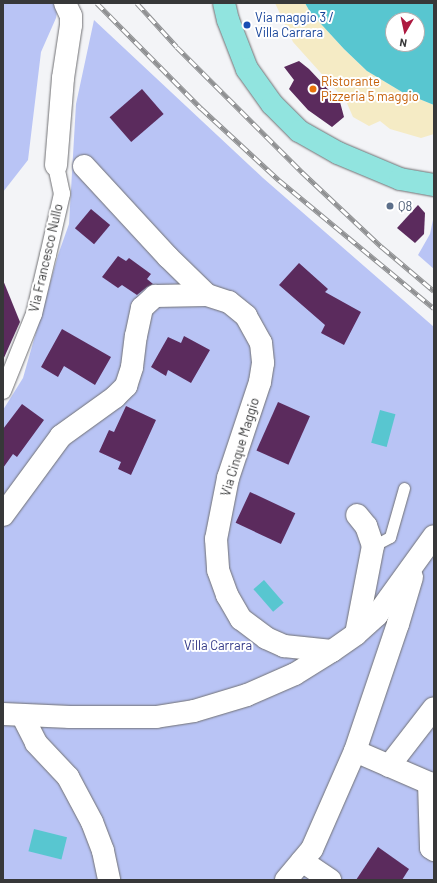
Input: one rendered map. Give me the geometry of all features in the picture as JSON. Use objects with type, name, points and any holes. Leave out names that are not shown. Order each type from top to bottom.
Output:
[{"type":"main road","points":[[224,3],[228,20],[247,69],[272,104],[299,131],[338,153],[400,179],[434,186]]},
{"type":"street","name":"Via Francesco Nullo","points":[[3,391],[34,314],[62,194],[56,165],[63,78],[71,25],[71,16],[65,3]]},
{"type":"street","name":"Via Cinque Maggio","points":[[84,166],[168,257],[208,295]]},
{"type":"street","name":"Via Cinque Maggio","points":[[3,515],[61,436],[115,397],[126,386],[132,367],[136,336],[142,308],[155,296],[208,295],[229,302],[246,316],[261,343],[263,363],[260,382],[239,440],[220,512],[216,539],[218,570],[227,595],[241,618],[266,638],[284,646],[332,651]]},
{"type":"street","points":[[356,634],[373,546],[366,526],[357,515]]},
{"type":"street","points":[[13,714],[156,718],[194,711],[247,695],[296,674],[356,634],[377,615],[434,536]]},
{"type":"street","points":[[286,880],[315,873],[312,849],[355,751],[398,624],[415,564]]},
{"type":"street","points":[[389,766],[434,708]]},
{"type":"street","points":[[13,714],[36,743],[68,777],[89,816],[103,851],[109,880]]},
{"type":"street","points":[[355,751],[389,766],[431,776],[432,848],[434,850]]},
{"type":"lane","points":[[373,546],[390,538],[404,488]]},
{"type":"green space","points":[[3,3],[54,3],[57,12],[56,18],[41,52],[28,160],[3,192]]},
{"type":"green space","name":"Villa Carrara","points":[[94,20],[263,178],[434,327],[434,880],[3,880],[3,410],[23,378],[58,255],[69,224],[76,104]]},
{"type":"green space","points":[[434,215],[434,269],[418,255],[430,234]]},
{"type":"sand","points":[[275,3],[305,3],[310,12],[344,49],[367,71],[402,92],[434,105],[434,134],[421,138],[390,129],[380,121],[369,126],[353,117],[346,101],[293,42]]},
{"type":"shaded area","points":[[305,3],[434,3],[434,105],[402,92],[367,71],[344,49],[310,12]]},
{"type":"shaded area","points":[[380,410],[395,414],[387,447],[371,443]]},
{"type":"shaded area","points":[[264,580],[284,603],[273,612],[253,589]]},
{"type":"shaded area","points":[[34,829],[67,837],[61,860],[28,851]]},
{"type":"building","points":[[299,61],[309,69],[340,102],[344,117],[332,127],[308,110],[289,89],[294,80],[284,67]]},
{"type":"building","points":[[142,89],[164,114],[131,142],[110,117]]},
{"type":"building","points":[[418,205],[425,213],[424,234],[415,243],[397,228]]},
{"type":"building","points":[[91,209],[110,225],[94,244],[75,228]]},
{"type":"building","points":[[118,256],[126,261],[129,258],[151,274],[147,279],[153,284],[137,295],[122,285],[118,288],[102,277]]},
{"type":"building","points":[[299,263],[328,289],[325,292],[361,312],[344,345],[321,333],[325,325],[279,285]]},
{"type":"building","points":[[3,280],[20,322],[3,360]]},
{"type":"building","points":[[62,329],[111,357],[95,385],[64,366],[58,377],[41,367]]},
{"type":"building","points":[[184,336],[210,350],[191,383],[168,370],[166,376],[151,367],[168,337],[181,343]]},
{"type":"building","points":[[278,402],[310,416],[288,465],[256,450]]},
{"type":"building","points":[[22,404],[44,420],[17,457],[13,454],[3,468],[3,429]]},
{"type":"building","points":[[126,406],[156,420],[131,475],[118,469],[121,462],[99,452],[109,430],[114,432]]},
{"type":"building","points":[[250,492],[295,513],[281,544],[236,523]]},
{"type":"building","points":[[378,847],[409,869],[402,880],[356,880]]},
{"type":"railway","points":[[97,3],[201,108],[279,180],[434,308]]},
{"type":"railway","points":[[137,3],[177,47],[302,172],[382,247],[434,291]]},
{"type":"place","name":"Via maggio 3 / Villa Carrara","points":[[247,25]]},
{"type":"place","name":"Ristorante Pizzeria 5 maggio","points":[[313,89]]},
{"type":"place","name":"Q8","points":[[390,206]]}]
